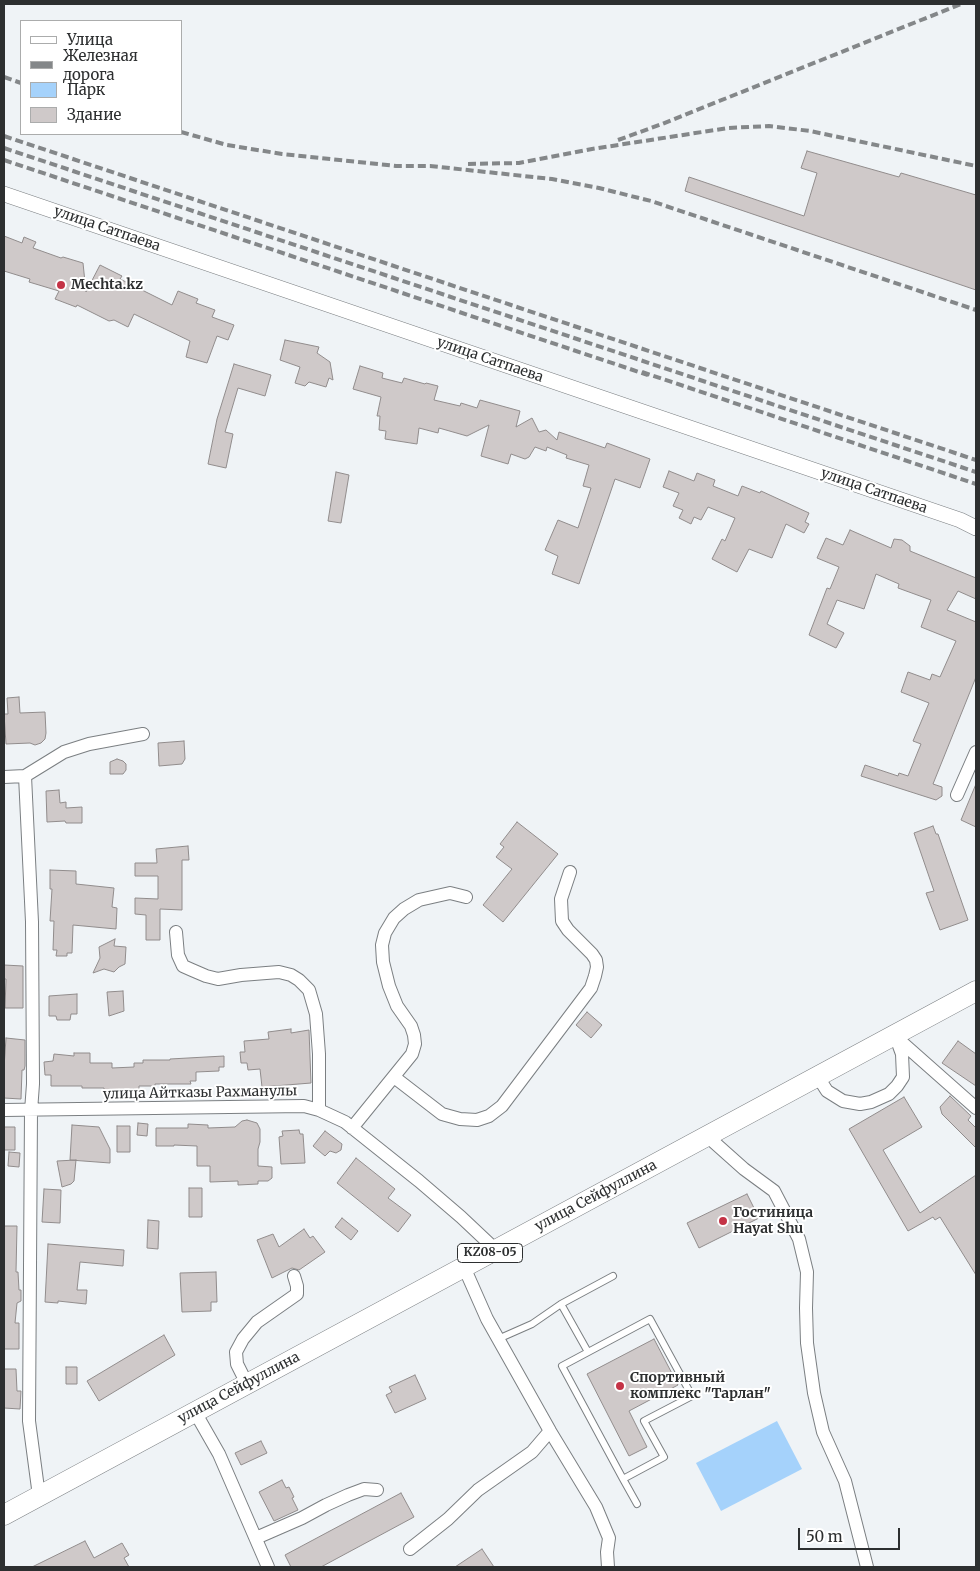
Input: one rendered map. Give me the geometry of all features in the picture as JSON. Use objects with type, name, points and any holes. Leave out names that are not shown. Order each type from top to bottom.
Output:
[{"type":"main road","name":"улица Сейфуллина","points":[[4,1515],[976,991]]},
{"type":"street","name":"улица Сатпаева","points":[[4,194],[951,517],[976,528]]},
{"type":"street","points":[[4,776],[25,776],[64,752],[89,744],[143,734]]},
{"type":"street","points":[[957,795],[976,752]]},
{"type":"street","points":[[25,776],[32,922],[33,1084],[31,1111],[29,1421],[39,1496]]},
{"type":"street","points":[[394,1077],[442,1114],[460,1119],[478,1120],[490,1116],[502,1106],[591,988],[595,976],[596,960],[562,921],[561,899],[570,872]]},
{"type":"street","points":[[352,1128],[412,1054],[415,1044],[411,1026],[396,1006],[389,986],[383,962],[382,945],[385,933],[394,918],[419,900],[450,893],[466,898]]},
{"type":"street","points":[[176,932],[178,955],[183,966],[192,970],[218,979],[279,972],[291,975],[309,990],[313,1001],[319,1054],[319,1110]]},
{"type":"street","points":[[818,1077],[827,1091],[843,1101],[860,1104],[871,1102],[889,1094],[903,1077],[902,1054],[894,1035]]},
{"type":"street","points":[[894,1035],[976,1108]]},
{"type":"street","name":"улица Айтказы Рахманулы","points":[[4,1110],[304,1106],[319,1110],[345,1122],[420,1181],[496,1250]]},
{"type":"street","points":[[707,1136],[744,1169],[774,1191],[799,1239],[807,1272],[807,1343],[814,1393],[823,1432],[845,1481],[867,1567]]},
{"type":"street","points":[[464,1267],[487,1319],[550,1432],[596,1507],[609,1538],[607,1552],[608,1567]]},
{"type":"street","points":[[247,1384],[237,1364],[236,1352],[243,1339],[257,1322],[297,1294],[294,1276]]},
{"type":"street","points":[[196,1412],[219,1454],[268,1567]]},
{"type":"street","points":[[410,1549],[448,1520],[478,1490],[532,1452],[550,1432]]},
{"type":"street","points":[[256,1538],[302,1518],[326,1504],[364,1489],[377,1490]]},
{"type":"lane","points":[[498,1338],[532,1324],[561,1304],[613,1276]]},
{"type":"lane","points":[[561,1304],[588,1352]]},
{"type":"lane","points":[[622,1479],[664,1457],[644,1421],[692,1396],[650,1319],[562,1366],[622,1479],[637,1504]]},
{"type":"green space","points":[[777,1421],[802,1469],[721,1511],[696,1463]]},
{"type":"building","points":[[807,151],[899,177],[901,173],[976,195],[976,290],[685,191],[689,177],[804,216],[817,173],[801,168]]},
{"type":"building","points":[[4,236],[22,243],[24,237],[36,242],[33,248],[61,258],[83,263],[86,292],[100,265],[122,276],[120,279],[172,305],[178,291],[198,299],[196,303],[215,310],[212,317],[234,325],[228,340],[217,336],[207,363],[186,357],[190,341],[134,314],[128,327],[114,320],[109,321],[77,305],[76,307],[55,299],[59,291],[29,282],[30,279],[4,271]]},
{"type":"building","points":[[285,340],[319,347],[317,353],[330,362],[333,380],[329,378],[326,387],[309,382],[305,386],[295,383],[300,367],[280,360]]},
{"type":"building","points":[[234,364],[271,375],[265,396],[238,388],[225,432],[233,434],[226,468],[208,464],[217,419]]},
{"type":"building","points":[[360,366],[383,373],[382,378],[402,383],[404,378],[438,386],[434,400],[460,406],[461,403],[477,408],[480,400],[520,411],[516,427],[532,418],[539,432],[546,430],[557,440],[559,432],[605,448],[607,443],[650,459],[640,488],[615,479],[579,584],[552,574],[558,556],[545,550],[558,520],[578,528],[591,488],[583,486],[589,465],[566,458],[567,455],[547,447],[546,451],[535,447],[529,457],[525,459],[511,454],[508,464],[481,456],[489,425],[467,436],[439,428],[438,433],[419,428],[417,444],[385,439],[386,431],[379,430],[380,416],[377,416],[381,397],[353,389]]},
{"type":"building","points":[[669,471],[694,481],[697,473],[715,480],[713,486],[738,496],[742,486],[760,493],[761,491],[809,513],[805,522],[809,524],[804,533],[786,524],[772,558],[749,549],[737,572],[712,559],[722,539],[725,541],[735,518],[708,507],[701,520],[694,517],[691,524],[679,518],[683,510],[673,506],[679,493],[663,487]]},
{"type":"building","points":[[336,472],[349,475],[341,523],[328,521]]},
{"type":"building","points":[[850,530],[891,548],[894,539],[902,540],[910,546],[910,551],[976,578],[976,599],[958,591],[947,610],[976,622],[976,677],[933,784],[942,787],[942,796],[936,800],[861,776],[865,765],[898,776],[899,773],[908,776],[921,744],[913,741],[929,703],[901,692],[908,672],[930,680],[932,674],[940,677],[956,641],[921,627],[931,600],[898,588],[899,584],[876,574],[864,609],[837,600],[827,624],[844,633],[836,648],[809,635],[827,588],[830,589],[839,567],[817,558],[826,538],[843,545]]},
{"type":"building","points":[[19,697],[20,713],[45,712],[46,733],[45,739],[41,743],[35,745],[30,743],[6,744],[4,714],[8,714],[7,698]]},
{"type":"building","points":[[184,741],[185,759],[182,764],[159,766],[158,743]]},
{"type":"building","points":[[117,759],[126,764],[126,770],[123,774],[110,774],[110,762]]},
{"type":"building","points":[[976,784],[976,827],[961,820]]},
{"type":"building","points":[[59,790],[60,803],[66,802],[66,808],[82,807],[82,823],[66,823],[65,821],[47,822],[46,791]]},
{"type":"building","points":[[517,822],[558,854],[503,922],[483,905],[512,869],[496,857],[504,847],[500,844]]},
{"type":"building","points":[[933,826],[936,834],[938,834],[968,920],[940,930],[926,893],[934,891],[914,833]]},
{"type":"building","points":[[188,846],[189,860],[182,860],[182,910],[160,909],[160,940],[146,940],[146,915],[135,914],[135,898],[158,899],[158,876],[135,876],[135,863],[157,863],[156,849]]},
{"type":"building","points":[[50,870],[76,871],[76,884],[114,888],[112,907],[117,908],[116,929],[73,925],[72,953],[67,953],[67,956],[56,956],[57,950],[53,950],[54,921],[50,921],[52,889],[50,889]]},
{"type":"building","points":[[115,939],[114,946],[126,947],[125,964],[114,972],[104,969],[93,973],[100,958],[99,947]]},
{"type":"building","points":[[4,965],[23,966],[23,1008],[5,1008],[6,979],[4,979]]},
{"type":"building","points":[[123,991],[124,1011],[109,1016],[107,992]]},
{"type":"building","points":[[77,994],[77,1014],[71,1014],[70,1020],[57,1020],[56,1016],[49,1016],[49,996]]},
{"type":"building","points":[[587,1012],[602,1025],[591,1038],[576,1025]]},
{"type":"building","points":[[291,1029],[291,1033],[309,1030],[311,1083],[262,1087],[260,1069],[248,1070],[247,1063],[241,1063],[240,1052],[245,1052],[244,1041],[269,1039],[268,1032]]},
{"type":"building","points":[[6,1038],[25,1040],[25,1066],[24,1070],[22,1070],[21,1099],[4,1098]]},
{"type":"building","points":[[958,1041],[976,1054],[976,1086],[942,1063]]},
{"type":"building","points":[[74,1053],[90,1053],[90,1063],[112,1063],[112,1068],[134,1067],[134,1063],[143,1063],[143,1060],[224,1056],[224,1067],[219,1067],[219,1071],[196,1072],[196,1081],[190,1081],[191,1084],[139,1086],[139,1094],[104,1094],[104,1088],[51,1086],[51,1075],[45,1075],[44,1062],[53,1061],[54,1054],[74,1056]]},
{"type":"building","points":[[950,1096],[971,1116],[968,1120],[976,1128],[976,1148],[942,1114],[940,1107]]},
{"type":"building","points":[[904,1097],[922,1127],[883,1150],[920,1213],[976,1175],[976,1275],[940,1217],[935,1220],[933,1217],[908,1231],[849,1129]]},
{"type":"building","points":[[247,1120],[257,1123],[260,1129],[258,1166],[272,1167],[272,1178],[268,1181],[258,1181],[258,1184],[238,1185],[238,1181],[210,1182],[210,1166],[197,1166],[197,1146],[156,1146],[156,1128],[188,1128],[188,1124],[208,1125],[208,1128],[235,1127],[242,1121]]},
{"type":"building","points":[[138,1123],[148,1124],[147,1136],[137,1135]]},
{"type":"building","points":[[72,1125],[99,1127],[110,1149],[110,1163],[70,1160]]},
{"type":"building","points":[[117,1126],[130,1126],[130,1152],[117,1152]]},
{"type":"building","points":[[4,1127],[15,1127],[15,1150],[4,1150]]},
{"type":"building","points":[[299,1130],[300,1134],[303,1134],[305,1163],[281,1164],[279,1137],[283,1136],[282,1131]]},
{"type":"building","points":[[325,1131],[342,1144],[341,1150],[336,1153],[330,1151],[325,1156],[313,1146]]},
{"type":"building","points":[[9,1152],[20,1153],[19,1167],[8,1166]]},
{"type":"building","points":[[356,1158],[395,1189],[388,1198],[411,1215],[398,1232],[337,1183]]},
{"type":"building","points":[[76,1160],[74,1181],[62,1187],[57,1161]]},
{"type":"building","points":[[189,1188],[202,1188],[202,1217],[189,1217]]},
{"type":"building","points":[[44,1189],[61,1190],[60,1223],[42,1222]]},
{"type":"building","name":"Гостиница Hayat Shu","points":[[747,1194],[759,1218],[699,1248],[687,1223]]},
{"type":"building","points":[[342,1218],[358,1231],[351,1240],[335,1227]]},
{"type":"building","points":[[148,1220],[159,1221],[158,1249],[147,1248]]},
{"type":"building","points":[[4,1226],[17,1226],[16,1272],[18,1272],[21,1301],[17,1303],[15,1323],[19,1323],[19,1349],[4,1349]]},
{"type":"building","points":[[304,1229],[310,1238],[313,1236],[325,1252],[299,1270],[292,1268],[272,1278],[257,1240],[273,1234],[279,1247]]},
{"type":"building","points":[[48,1244],[124,1250],[123,1266],[80,1262],[77,1290],[87,1290],[86,1304],[58,1301],[58,1303],[45,1302]]},
{"type":"building","points":[[216,1272],[217,1302],[211,1302],[211,1311],[182,1312],[180,1273]]},
{"type":"building","points":[[164,1335],[175,1355],[99,1401],[87,1381]]},
{"type":"building","points":[[654,1339],[678,1385],[629,1411],[647,1447],[629,1456],[587,1374]]},
{"type":"building","points":[[66,1367],[77,1367],[77,1384],[66,1384]]},
{"type":"building","points":[[4,1369],[16,1369],[17,1391],[21,1391],[20,1409],[4,1408]]},
{"type":"building","points":[[415,1375],[426,1399],[395,1413],[386,1395],[392,1392],[389,1387]]},
{"type":"building","points":[[261,1441],[267,1453],[241,1465],[235,1453]]},
{"type":"building","points":[[282,1480],[286,1488],[289,1487],[298,1510],[274,1521],[259,1492]]},
{"type":"building","points":[[401,1493],[414,1517],[321,1567],[291,1567],[285,1555]]},
{"type":"building","points":[[85,1541],[94,1558],[122,1543],[129,1555],[124,1558],[129,1567],[32,1567]]},
{"type":"building","points":[[482,1549],[494,1567],[455,1567]]},
{"type":"railway","points":[[618,140],[961,4]]},
{"type":"railway","points":[[4,77],[20,83]]},
{"type":"railway","points":[[468,164],[519,163],[592,149],[728,128],[769,126],[810,131],[976,166]]},
{"type":"railway","points":[[182,132],[227,145],[282,154],[396,166],[430,166],[552,179],[599,188],[651,201],[976,310]]},
{"type":"railway","points":[[4,136],[976,460]]},
{"type":"railway","points":[[4,148],[976,472]]},
{"type":"railway","points":[[4,160],[648,375]]},
{"type":"railway","points":[[642,372],[976,484]]},
{"type":"place","name":"Mechta.kz","points":[[61,285]]},
{"type":"place","name":"Гостиница Hayat Shu","points":[[723,1221]]},
{"type":"place","name":"Спортивный комплекс \"Тарлан\"","points":[[620,1386]]}]
